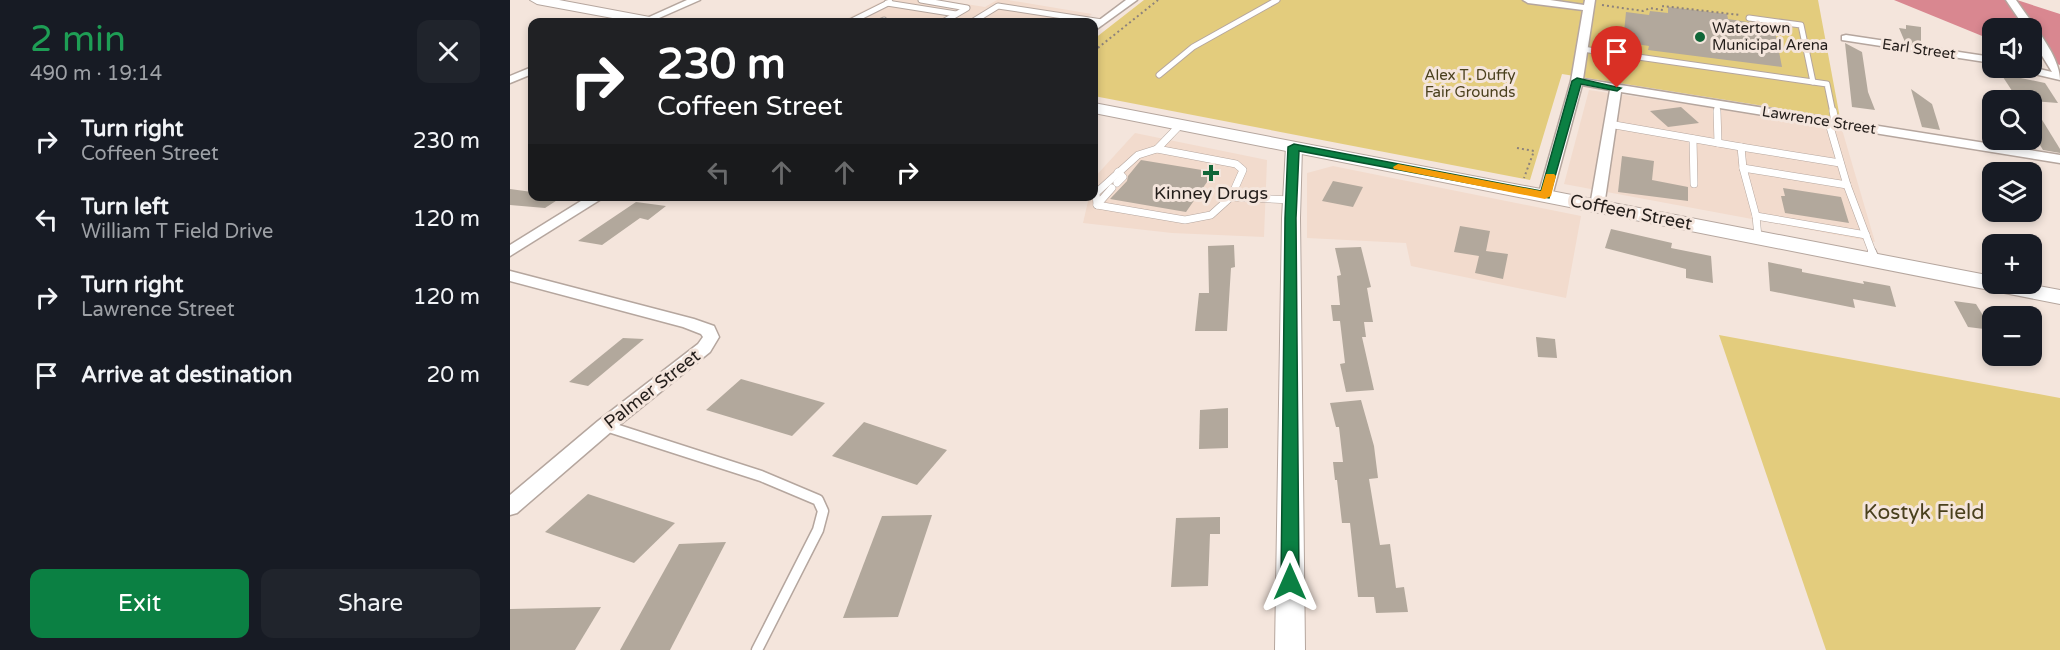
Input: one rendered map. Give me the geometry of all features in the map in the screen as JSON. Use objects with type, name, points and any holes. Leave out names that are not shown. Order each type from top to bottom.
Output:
[{"type":"main road","points":[[538,0],[628,18]]},
{"type":"main road","name":"Coffeen Street","points":[[1098,109],[1982,281]]},
{"type":"main road","name":"Coffeen Street","points":[[2042,293],[2060,297]]},
{"type":"street","points":[[657,18],[695,0]]},
{"type":"street","points":[[1098,25],[1131,0]]},
{"type":"street","points":[[1528,0],[1589,3],[1577,81],[1545,196]]},
{"type":"street","points":[[2011,0],[2023,18]]},
{"type":"street","name":"Earl Street","points":[[1846,38],[1982,58]]},
{"type":"street","points":[[2042,48],[2059,75]]},
{"type":"street","points":[[510,80],[528,72]]},
{"type":"street","points":[[2042,72],[2059,75]]},
{"type":"street","name":"Lawrence Street","points":[[1577,81],[2060,159]]},
{"type":"street","points":[[1597,206],[1609,124],[1617,88]]},
{"type":"street","points":[[1290,650],[1291,200],[1294,147]]},
{"type":"street","points":[[510,251],[591,201]]},
{"type":"street","name":"Palmer Street","points":[[510,276],[708,330],[711,337],[704,348],[605,426],[510,507]]},
{"type":"lane","points":[[858,18],[893,0]]},
{"type":"lane","points":[[921,0],[967,8],[950,18]]},
{"type":"lane","points":[[1159,75],[1193,46],[1277,0]]},
{"type":"lane","points":[[887,3],[956,14]]},
{"type":"lane","points":[[979,18],[999,6],[1070,18]]},
{"type":"lane","points":[[899,12],[908,7]]},
{"type":"lane","points":[[928,16],[936,11]]},
{"type":"lane","points":[[1054,18],[1058,15]]},
{"type":"lane","points":[[1749,18],[1801,24],[1813,82]]},
{"type":"lane","points":[[1582,49],[1827,84],[1835,122],[1830,127],[1847,185],[1875,260]]},
{"type":"lane","points":[[1717,104],[1718,143]]},
{"type":"lane","points":[[1609,124],[1840,163]]},
{"type":"lane","points":[[1157,149],[1180,125]]},
{"type":"lane","points":[[1693,139],[1694,184]]},
{"type":"lane","points":[[1741,147],[1743,168],[1756,216],[1758,237]]},
{"type":"lane","points":[[1096,205],[1185,220],[1211,215],[1231,197],[1243,170],[1236,164],[1157,149],[1138,155],[1098,190]]},
{"type":"lane","points":[[1743,168],[1847,185]]},
{"type":"lane","points":[[1096,205],[1123,177],[1119,172]]},
{"type":"lane","points":[[1231,197],[1291,200]]},
{"type":"lane","points":[[1756,216],[1866,235]]},
{"type":"lane","points":[[605,426],[761,476],[818,500],[823,511],[818,530],[757,650]]},
{"type":"path","points":[[1098,48],[1158,0]]},
{"type":"path","points":[[1589,3],[1643,11],[1650,8],[1663,10],[1663,6],[1749,18]]},
{"type":"path","points":[[1517,148],[1534,152],[1519,191]]},
{"type":"shaded area","points":[[885,0],[940,0],[985,7],[997,0],[1008,0],[1092,14],[1086,18],[848,18]]},
{"type":"shaded area","points":[[1894,0],[2017,0],[2060,14],[2060,65],[2042,59],[2042,18],[1982,18],[1982,36]]},
{"type":"shaded area","points":[[1589,90],[1841,126],[1875,242],[1564,184]]},
{"type":"shaded area","points":[[1135,133],[1267,160],[1264,237],[1172,233],[1083,223],[1088,201],[1098,201],[1098,174]]},
{"type":"shaded area","points":[[1333,166],[1581,216],[1566,298],[1411,266],[1406,243],[1307,238],[1307,173]]},
{"type":"green space","name":"Alex T. Duffy Fair Grounds","points":[[1144,0],[1818,0],[1840,118],[1562,74],[1530,180],[1098,97],[1098,36]]},
{"type":"green space","name":"Kostyk Field","points":[[1719,335],[2060,398],[2060,650],[1826,650]]},
{"type":"building","name":"Watertown Municipal Arena","points":[[1668,7],[1727,14],[1728,19],[1774,26],[1782,67],[1648,50],[1649,46],[1623,42],[1626,12],[1649,15],[1650,11],[1668,13]]},
{"type":"building","points":[[1906,25],[1921,27],[1921,44],[1905,42],[1899,28],[1906,29]]},
{"type":"building","points":[[1845,43],[1862,52],[1868,92],[1875,110],[1852,107]]},
{"type":"building","points":[[2004,78],[2021,78],[2045,83],[2058,103],[2042,102],[2042,90],[2011,90]]},
{"type":"building","points":[[1911,89],[1932,104],[1940,130],[1922,127]]},
{"type":"building","points":[[1681,107],[1699,123],[1668,127],[1650,111]]},
{"type":"building","points":[[2042,120],[2060,149],[2060,153],[2043,150]]},
{"type":"building","points":[[1622,156],[1654,161],[1652,180],[1688,187],[1688,201],[1618,192]]},
{"type":"building","points":[[1141,160],[1214,172],[1186,212],[1110,199],[1127,181],[1128,176]]},
{"type":"building","points":[[1333,181],[1363,187],[1353,207],[1322,201]]},
{"type":"building","points":[[1783,188],[1841,197],[1849,223],[1785,213],[1781,196],[1785,196]]},
{"type":"building","points":[[510,189],[528,191],[528,201],[556,201],[545,208],[510,205]]},
{"type":"building","points":[[636,202],[666,206],[648,220],[640,218],[602,245],[578,241]]},
{"type":"building","points":[[1460,226],[1490,231],[1486,251],[1508,254],[1503,279],[1475,273],[1479,256],[1454,252]]},
{"type":"building","points":[[1611,229],[1672,243],[1671,248],[1711,256],[1713,283],[1686,278],[1686,269],[1605,248]]},
{"type":"building","points":[[1234,245],[1235,267],[1231,268],[1227,331],[1195,331],[1199,293],[1209,293],[1208,246]]},
{"type":"building","points":[[1361,247],[1371,287],[1367,288],[1373,322],[1364,322],[1366,337],[1362,337],[1374,390],[1346,392],[1340,364],[1345,363],[1340,321],[1333,321],[1331,305],[1340,305],[1337,276],[1341,275],[1335,248]]},
{"type":"building","points":[[1768,262],[1802,269],[1802,272],[1864,284],[1863,281],[1890,286],[1896,307],[1853,299],[1855,308],[1770,291]]},
{"type":"building","points":[[1954,301],[1976,304],[1982,314],[1982,329],[1968,327]]},
{"type":"building","points":[[1536,337],[1555,339],[1557,358],[1538,357]]},
{"type":"building","points":[[623,338],[644,339],[588,386],[569,382]]},
{"type":"building","points":[[741,379],[825,403],[792,436],[706,410]]},
{"type":"building","points":[[1361,400],[1374,446],[1378,478],[1369,479],[1380,545],[1390,544],[1396,588],[1404,587],[1408,612],[1376,613],[1374,597],[1358,597],[1350,523],[1342,523],[1337,480],[1335,480],[1333,462],[1343,462],[1339,427],[1336,427],[1330,403]]},
{"type":"building","points":[[1228,408],[1228,448],[1199,449],[1200,410]]},
{"type":"building","points":[[864,422],[947,450],[917,485],[832,456]]},
{"type":"building","points":[[588,494],[675,523],[634,563],[545,532]]},
{"type":"building","points":[[932,515],[898,617],[843,618],[882,516]]},
{"type":"building","points":[[1220,517],[1220,534],[1210,534],[1208,586],[1171,587],[1176,518]]},
{"type":"building","points":[[726,542],[670,650],[620,650],[679,544]]},
{"type":"building","points":[[601,607],[575,650],[510,650],[510,609]]},
{"type":"slow traffic","points":[[1398,167],[1545,196],[1550,176]]},
{"type":"place","name":"Watertown Municipal Arena","points":[[1700,37]]},
{"type":"place","name":"Kinney Drugs","points":[[1211,173]]},
{"type":"route","points":[[1290,582],[1291,218],[1294,147],[1545,196],[1577,81],[1617,88]]}]
